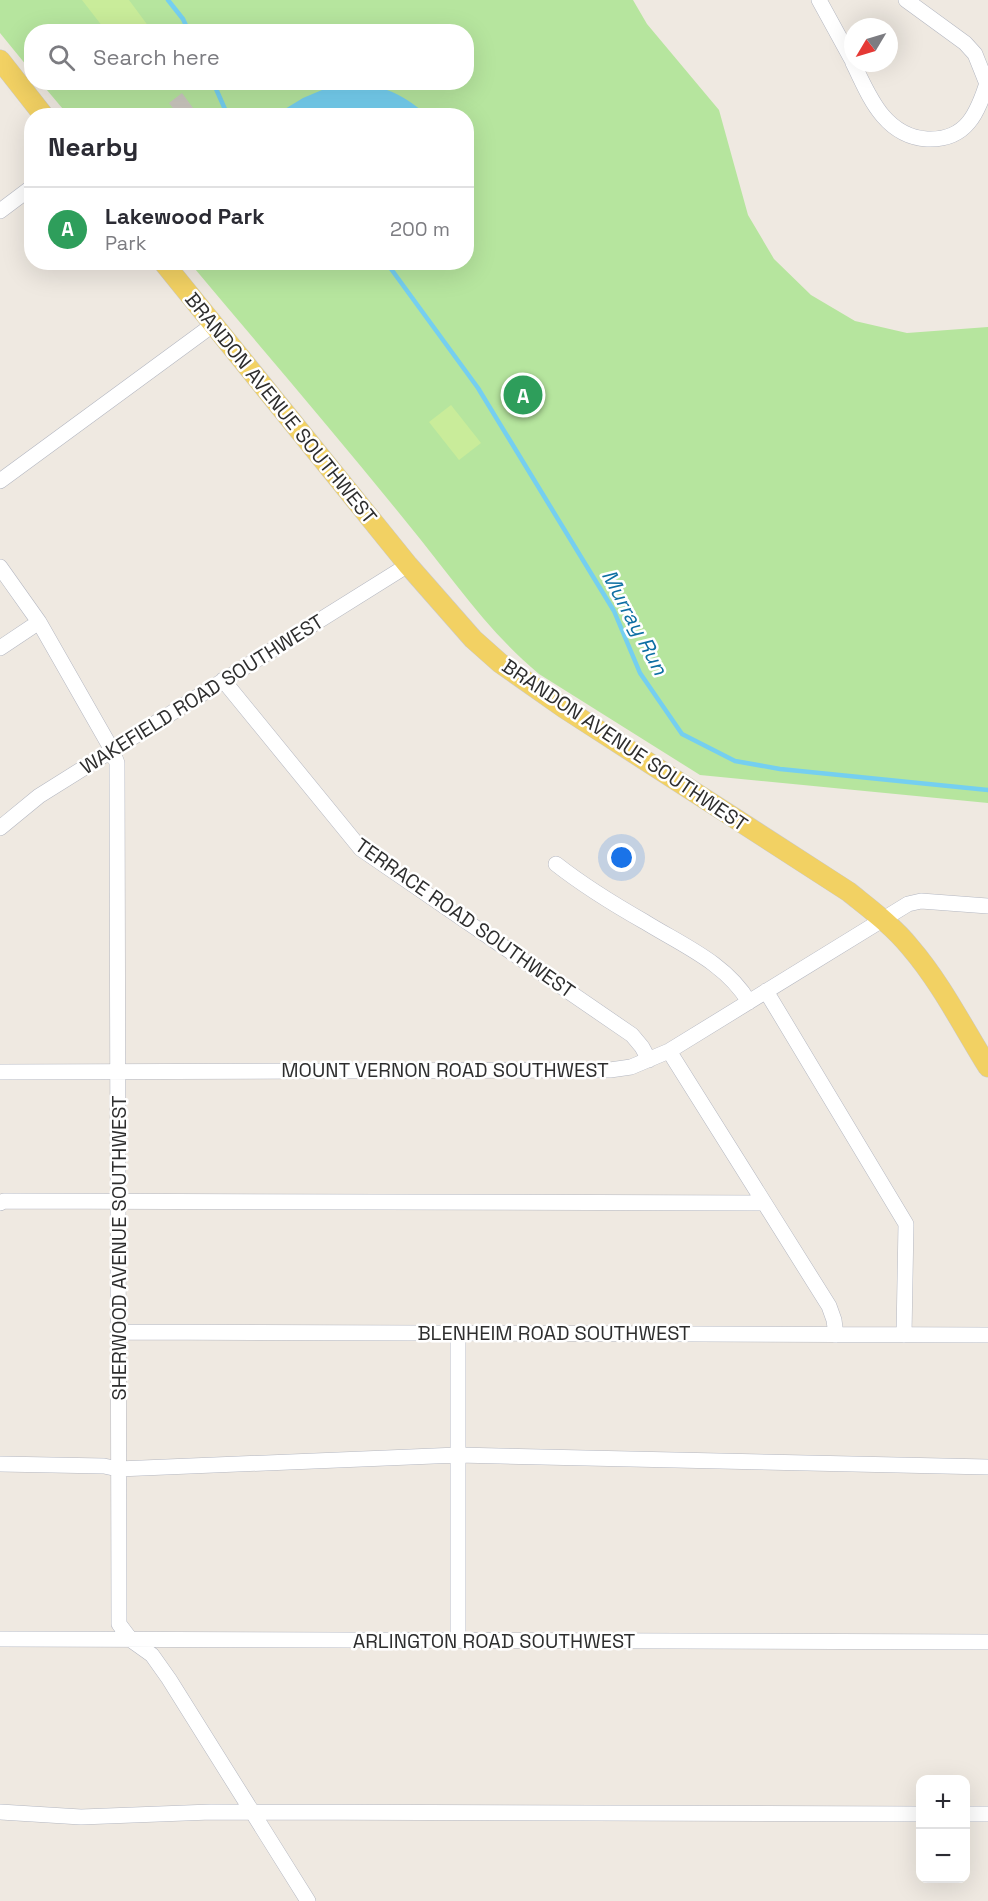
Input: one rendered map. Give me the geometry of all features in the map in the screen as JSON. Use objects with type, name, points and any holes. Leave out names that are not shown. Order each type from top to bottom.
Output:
[{"type":"main road","points":[[0,60],[38,108]]},
{"type":"main road","name":"BRANDON AVENUE SOUTHWEST","points":[[170,270],[452,617],[500,663],[564,708],[849,892],[882,919],[910,946],[926,968],[988,1067]]},
{"type":"street","points":[[819,0],[844,46]]},
{"type":"street","points":[[858,72],[882,115],[892,126],[905,134],[920,139],[939,140],[960,131],[971,120],[980,104],[987,82],[975,54],[965,43],[906,0]]},
{"type":"street","points":[[0,211],[24,194]]},
{"type":"street","points":[[0,481],[214,324]]},
{"type":"street","name":"WAKEFIELD ROAD SOUTHWEST","points":[[0,828],[39,796],[408,565]]},
{"type":"street","name":"SHERWOOD AVENUE SOUTHWEST","points":[[0,567],[39,622],[112,750],[117,763],[119,1202],[117,1615],[119,1624],[131,1640],[152,1655],[169,1679],[308,1901]]},
{"type":"street","points":[[0,648],[39,622]]},
{"type":"street","name":"TERRACE ROAD SOUTHWEST","points":[[223,680],[361,849],[633,1035],[649,1060]]},
{"type":"street","points":[[556,864],[714,964],[741,989],[749,1002]]},
{"type":"street","name":"MOUNT VERNON ROAD SOUTHWEST","points":[[0,1072],[610,1070],[631,1066],[669,1051],[908,904],[921,901],[988,906]]},
{"type":"street","points":[[766,991],[906,1224],[903,1335]]},
{"type":"street","points":[[669,1051],[829,1306],[836,1335]]},
{"type":"street","points":[[0,1203],[4,1201],[764,1203]]},
{"type":"street","name":"BLENHEIM ROAD SOUTHWEST","points":[[119,1332],[988,1335]]},
{"type":"street","points":[[458,1333],[458,1641]]},
{"type":"street","points":[[0,1464],[104,1466],[118,1469],[458,1455],[988,1467]]},
{"type":"street","name":"ARLINGTON ROAD SOUTHWEST","points":[[0,1639],[988,1642]]},
{"type":"street","points":[[0,1812],[81,1816],[252,1813],[916,1814]]},
{"type":"street","points":[[970,1814],[988,1814]]},
{"type":"green space","points":[[0,0],[633,0],[647,24],[719,110],[748,215],[774,259],[811,295],[855,321],[907,333],[988,327],[988,803],[700,775],[539,674],[520,658],[486,622],[354,458],[196,270],[474,270],[474,108],[62,108],[47,90],[474,90],[474,24],[24,24],[24,62],[0,33]]},
{"type":"green space","points":[[82,0],[129,0],[147,24],[101,24]]},
{"type":"green space","points":[[451,405],[481,443],[459,460],[429,422]]},
{"type":"water","points":[[322,90],[387,90],[408,100],[418,108],[287,108]]},
{"type":"building","points":[[182,93],[193,108],[173,108],[169,103]]},
{"type":"waterway","name":"Murray Run","points":[[168,0],[185,24]]},
{"type":"waterway","name":"Murray Run","points":[[217,90],[224,108]]},
{"type":"waterway","name":"Murray Run","points":[[392,270],[478,388],[614,611],[640,673],[682,734],[735,761],[780,769],[988,790]]},
{"type":"place","name":"Lakewood Park","points":[[523,395]]}]
